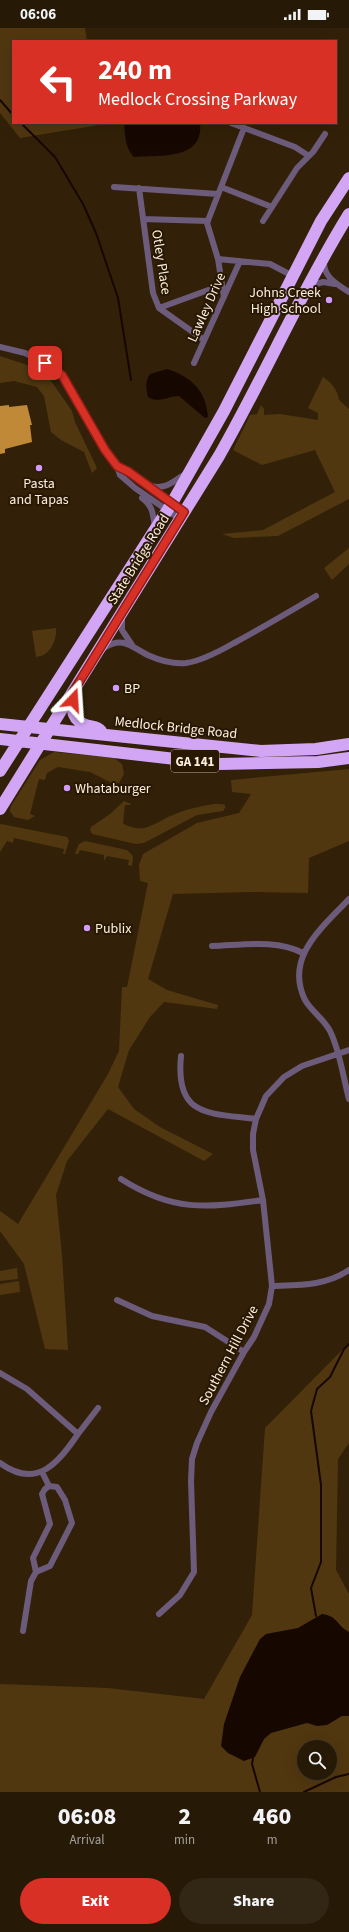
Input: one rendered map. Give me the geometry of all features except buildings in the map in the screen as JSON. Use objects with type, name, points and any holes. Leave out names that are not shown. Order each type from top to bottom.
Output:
[{"type":"highway","name":"State Bridge Road","points":[[0,771],[169,507],[224,411],[289,274],[349,178]]},
{"type":"highway","name":"State Bridge Road","points":[[0,809],[122,614],[243,414],[309,286],[349,214]]},
{"type":"highway","points":[[73,692],[72,707],[75,716],[83,724],[98,728],[104,736]]},
{"type":"highway","name":"Medlock Bridge Road","points":[[0,724],[104,736],[261,751],[316,749],[349,744]]},
{"type":"highway","name":"GA 141","points":[[0,739],[220,764],[303,763],[349,758]]},
{"type":"street","points":[[234,124],[295,147],[309,156]]},
{"type":"street","points":[[224,297],[218,259],[207,223],[244,128]]},
{"type":"street","points":[[263,221],[297,168],[309,156],[325,134]]},
{"type":"street","points":[[114,187],[218,194]]},
{"type":"street","points":[[221,187],[272,207]]},
{"type":"street","name":"Otley Place","points":[[139,188],[153,293],[159,308],[204,340]]},
{"type":"street","points":[[143,219],[208,221]]},
{"type":"street","points":[[218,259],[270,264],[289,274]]},
{"type":"street","points":[[324,260],[325,271],[336,284],[349,292]]},
{"type":"street","name":"Lawley Drive","points":[[194,363],[240,261]]},
{"type":"street","points":[[309,286],[323,282],[336,284]]},
{"type":"street","points":[[159,308],[222,285]]},
{"type":"street","points":[[0,347],[25,353],[45,363],[62,375],[105,450],[117,466],[120,475],[135,488],[182,516]]},
{"type":"street","points":[[117,466],[129,472],[169,507]]},
{"type":"street","points":[[140,481],[153,486],[164,487],[190,471]]},
{"type":"street","points":[[135,488],[137,494],[150,504],[153,510],[155,528]]},
{"type":"street","points":[[99,651],[115,642],[132,645],[150,656],[165,662],[187,663],[215,653],[272,623],[316,596]]},
{"type":"street","points":[[122,614],[122,630],[132,645]]},
{"type":"street","points":[[349,899],[315,935],[303,953],[299,973],[302,992],[310,1008],[330,1030],[338,1054],[349,1099]]},
{"type":"street","points":[[212,946],[276,944],[291,947],[303,953]]},
{"type":"street","name":"Southern Hill Drive","points":[[159,1614],[180,1595],[194,1572],[191,1481],[192,1459],[201,1430],[244,1352],[254,1337],[269,1304],[272,1286],[264,1200],[253,1150],[256,1119],[266,1096],[284,1077],[302,1066],[349,1050]]},
{"type":"street","points":[[181,1056],[180,1084],[185,1096],[193,1105],[210,1113],[256,1119]]},
{"type":"street","points":[[121,1179],[153,1197],[186,1205],[215,1206],[264,1200]]},
{"type":"street","points":[[272,1286],[328,1281],[339,1277],[349,1270]]},
{"type":"street","points":[[116,1300],[152,1316],[205,1327],[244,1352]]},
{"type":"street","points":[[0,1372],[27,1389],[78,1434]]},
{"type":"street","points":[[0,1463],[19,1472],[34,1474],[42,1472],[62,1458],[98,1408]]},
{"type":"street","points":[[42,1472],[49,1486]]},
{"type":"street","points":[[23,1631],[31,1582],[36,1572],[33,1558],[50,1524],[42,1494],[49,1486],[58,1487],[65,1500],[72,1523],[50,1566],[36,1572]]},
{"type":"shaded area","points":[[0,28],[85,28],[87,40],[12,40],[12,124],[99,125],[20,138],[0,113]]},
{"type":"shaded area","points":[[124,124],[200,124],[199,135],[195,144],[178,154],[134,157],[129,150],[125,137]]},
{"type":"shaded area","points":[[0,356],[27,365],[49,378],[72,411],[75,422],[97,468],[92,473],[84,452],[61,440],[51,432],[44,396],[37,387],[14,381],[0,383]]},
{"type":"shaded area","points":[[167,369],[184,376],[196,386],[201,392],[207,408],[208,417],[205,418],[179,396],[159,400],[148,397],[146,385],[150,374]]},
{"type":"shaded area","points":[[323,377],[334,387],[339,400],[349,409],[349,499],[278,536],[234,538],[222,534],[263,530],[335,492],[315,450],[262,465],[233,450],[250,415],[257,414],[261,405],[264,409],[264,415],[280,414],[318,420],[318,413],[308,408]]},
{"type":"shaded area","points":[[349,548],[349,564],[332,580],[324,568]]},
{"type":"shaded area","points":[[56,628],[55,638],[48,652],[44,655],[36,657],[32,631]]},
{"type":"shaded area","points":[[54,752],[114,758],[122,764],[124,774],[119,783],[112,783],[90,772],[58,767],[47,773],[45,780],[39,779],[30,814],[35,816],[28,820],[14,817],[10,811],[11,806],[40,760]]},
{"type":"shaded area","points":[[349,769],[349,841],[309,858],[308,893],[249,892],[173,894],[148,979],[167,990],[218,1005],[217,1009],[164,1002],[150,1017],[129,1050],[118,1087],[134,1109],[160,1127],[213,1154],[204,1161],[108,1109],[67,1161],[56,1195],[62,1255],[68,1350],[45,1349],[24,1264],[0,1231],[0,1211],[18,1224],[108,1074],[119,1051],[122,987],[127,987],[148,883],[140,881],[139,865],[143,854],[197,823],[239,813],[251,794],[232,792],[231,780]]},
{"type":"shaded area","points":[[124,801],[131,804],[125,805],[123,823],[130,827],[139,828],[148,827],[170,816],[199,807],[220,804],[225,805],[225,808],[223,811],[197,815],[144,843],[136,844],[92,834],[90,830],[91,827],[110,814]]},
{"type":"shaded area","points":[[1,824],[67,837],[69,841],[65,854],[63,854],[64,849],[14,838],[13,843],[7,841],[0,852]]},
{"type":"shaded area","points":[[85,841],[127,850],[133,856],[132,866],[128,865],[129,860],[107,856],[104,861],[104,855],[80,850],[78,854],[76,854],[75,853],[79,844]]},
{"type":"shaded area","points":[[17,1268],[18,1279],[0,1281],[0,1271]]},
{"type":"shaded area","points":[[19,1281],[20,1292],[0,1295],[0,1284]]},
{"type":"shaded area","points":[[349,1343],[349,1443],[338,1459],[336,1570],[349,1594],[349,1792],[0,1792],[0,1684],[108,1688],[204,1699],[252,1615],[265,1428]]},
{"type":"shaded area","points":[[322,1614],[334,1619],[349,1632],[349,1716],[342,1716],[327,1725],[317,1726],[307,1723],[271,1733],[264,1739],[255,1757],[244,1761],[228,1753],[221,1746],[224,1724],[240,1677],[260,1639],[266,1634],[298,1628]]},
{"type":"waterway","points":[[0,100],[12,114]]},
{"type":"waterway","points":[[22,124],[55,157],[83,204],[96,233],[118,298],[131,380]]},
{"type":"waterway","points":[[316,1616],[311,1588],[321,1562],[321,1485],[311,1411],[317,1389],[330,1377],[344,1349],[349,1344]]},
{"type":"waterway","points":[[253,1758],[252,1764],[260,1792]]},
{"type":"waterway","points":[[304,1792],[336,1777],[349,1774]]},
{"type":"place","name":"Johns Creek High School","points":[[329,300]]},
{"type":"place","name":"Pasta and Tapas","points":[[39,468]]},
{"type":"place","name":"BP","points":[[116,688]]},
{"type":"place","name":"Whataburger","points":[[67,788]]},
{"type":"place","name":"Publix","points":[[87,928]]},
{"type":"route","points":[[45,363],[62,375],[78,400],[105,450],[117,466],[129,472],[150,489],[184,512],[73,692],[73,700]]}]
